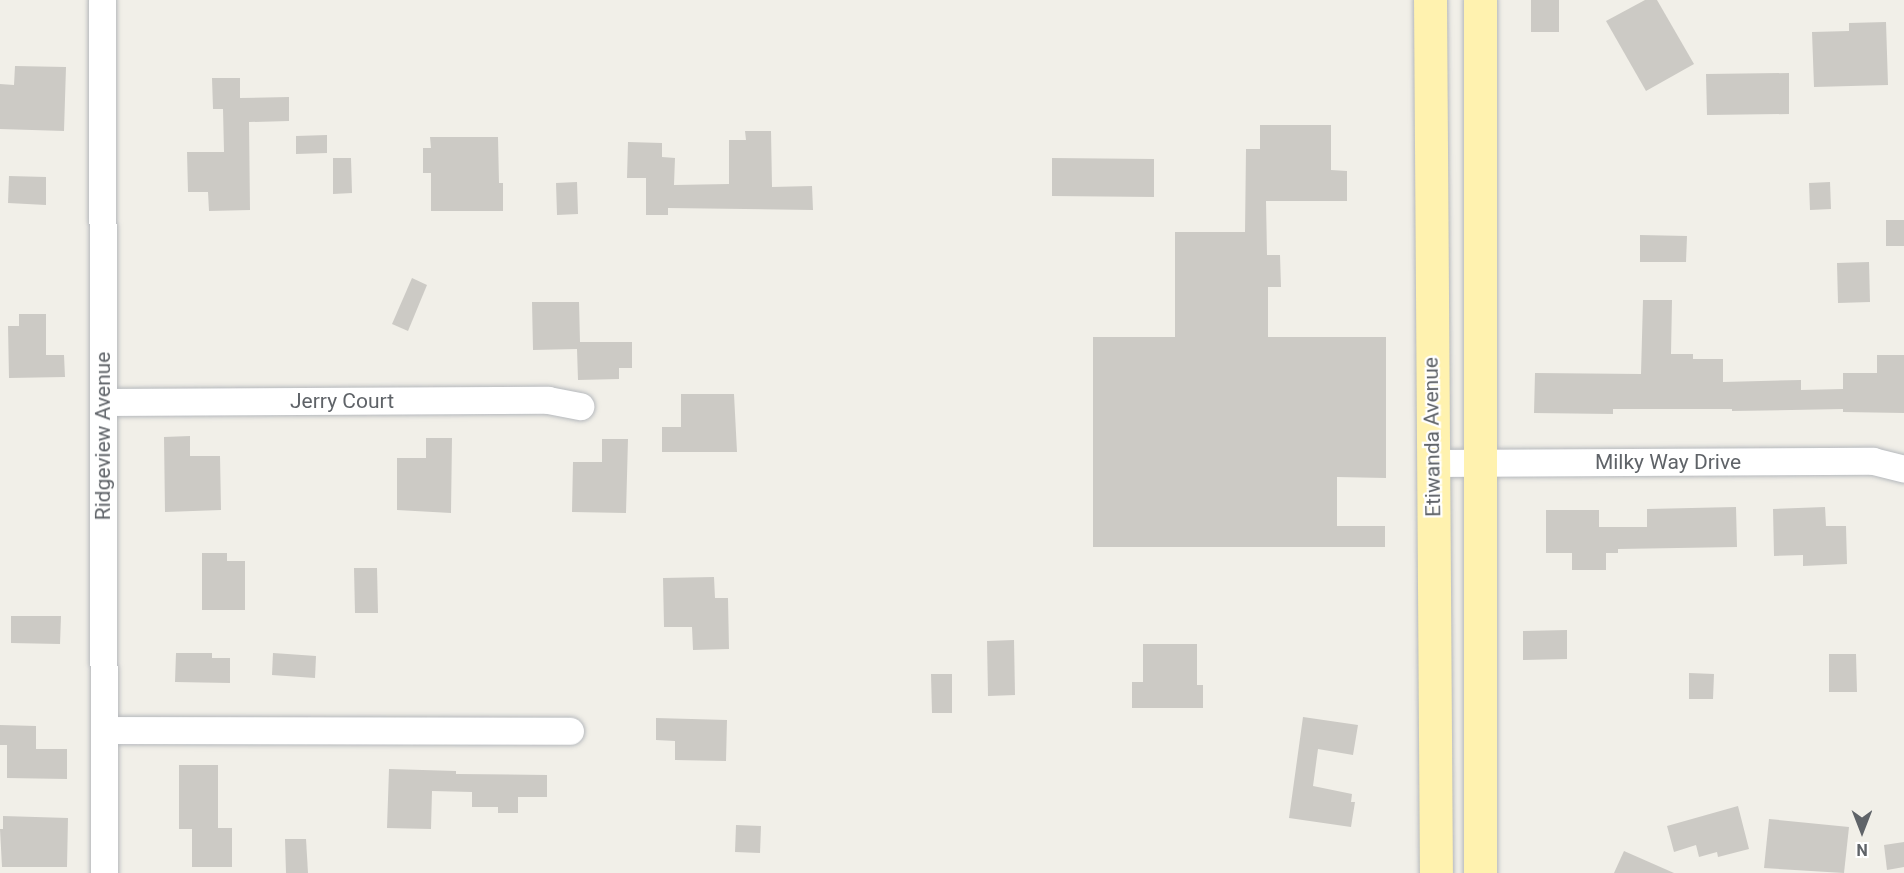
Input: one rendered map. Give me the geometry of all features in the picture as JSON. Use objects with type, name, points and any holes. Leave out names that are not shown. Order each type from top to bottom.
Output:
[{"type":"main road","name":"Etiwanda Avenue","points":[[1430,0],[1436,873]]},
{"type":"main road","points":[[1480,0],[1480,873]]},
{"type":"street","name":"Ridgeview Avenue","points":[[102,0],[104,873]]},
{"type":"street","name":"Jerry Court","points":[[103,402],[548,400],[580,406]]},
{"type":"street","name":"Milky Way Drive","points":[[1432,463],[1873,461],[1904,469]]},
{"type":"street","points":[[104,730],[570,731]]},
{"type":"building","points":[[1531,0],[1559,0],[1559,32],[1531,32]]},
{"type":"building","points":[[1645,0],[1657,0],[1694,64],[1646,91],[1606,21]]},
{"type":"building","points":[[1886,22],[1888,85],[1814,87],[1812,32],[1849,31],[1849,23]]},
{"type":"building","points":[[15,66],[66,67],[64,131],[0,129],[0,84],[14,85]]},
{"type":"building","points":[[1789,73],[1789,114],[1707,115],[1706,74]]},
{"type":"building","points":[[212,78],[240,78],[240,98],[289,97],[289,121],[249,122],[250,210],[209,211],[208,192],[188,192],[187,152],[224,152],[223,109],[213,109]]},
{"type":"building","points":[[1260,125],[1331,125],[1331,170],[1347,171],[1347,201],[1266,201],[1267,255],[1280,255],[1281,287],[1268,287],[1268,337],[1386,337],[1386,478],[1337,477],[1337,526],[1385,526],[1385,547],[1093,547],[1093,337],[1175,337],[1175,232],[1245,232],[1246,149],[1260,149]]},
{"type":"building","points":[[745,131],[771,131],[772,187],[812,186],[813,210],[668,208],[668,215],[646,215],[646,178],[627,178],[628,142],[662,143],[662,157],[675,158],[674,185],[729,184],[729,140],[746,140]]},
{"type":"building","points":[[327,135],[327,153],[296,154],[296,136]]},
{"type":"building","points":[[430,137],[498,137],[499,183],[503,183],[503,211],[431,211],[431,173],[423,173],[423,148],[431,148]]},
{"type":"building","points":[[333,158],[351,158],[352,193],[333,194]]},
{"type":"building","points":[[1052,158],[1154,159],[1154,197],[1052,196]]},
{"type":"building","points":[[9,176],[46,177],[46,205],[8,203]]},
{"type":"building","points":[[577,182],[578,214],[557,215],[556,183]]},
{"type":"building","points":[[1830,182],[1831,209],[1810,210],[1809,183]]},
{"type":"building","points":[[1886,220],[1904,220],[1904,246],[1886,246]]},
{"type":"building","points":[[1640,235],[1687,236],[1686,262],[1640,262]]},
{"type":"building","points":[[1869,262],[1870,302],[1838,303],[1837,263]]},
{"type":"building","points":[[412,278],[427,285],[408,331],[392,324]]},
{"type":"building","points":[[1643,300],[1672,300],[1671,354],[1693,354],[1693,359],[1723,359],[1723,382],[1801,380],[1801,390],[1843,389],[1843,373],[1877,373],[1877,355],[1904,355],[1904,413],[1843,412],[1843,409],[1732,411],[1732,409],[1613,409],[1613,414],[1534,413],[1535,373],[1641,374]]},
{"type":"building","points":[[532,302],[579,302],[580,342],[632,342],[632,368],[619,368],[619,379],[578,380],[577,349],[533,350]]},
{"type":"building","points":[[19,314],[46,314],[46,355],[64,355],[65,377],[9,378],[8,326],[19,326]]},
{"type":"building","points":[[681,394],[734,394],[737,452],[662,452],[662,427],[681,427]]},
{"type":"building","points":[[190,436],[190,456],[220,456],[221,510],[165,512],[164,437]]},
{"type":"building","points":[[426,438],[452,438],[451,513],[397,510],[397,458],[426,458]]},
{"type":"building","points":[[602,439],[628,439],[626,513],[572,512],[573,462],[602,462]]},
{"type":"building","points":[[1736,507],[1737,547],[1618,549],[1618,553],[1606,553],[1606,570],[1572,570],[1572,553],[1546,553],[1546,510],[1599,510],[1599,527],[1647,527],[1647,509]]},
{"type":"building","points":[[1825,507],[1826,526],[1846,526],[1847,564],[1803,566],[1803,555],[1774,556],[1773,509]]},
{"type":"building","points":[[202,553],[227,553],[227,561],[245,561],[245,610],[202,610]]},
{"type":"building","points":[[354,568],[377,568],[378,613],[355,613]]},
{"type":"building","points":[[714,577],[715,598],[728,598],[729,649],[693,650],[692,627],[664,627],[663,578]]},
{"type":"building","points":[[11,616],[61,616],[60,644],[11,643]]},
{"type":"building","points":[[1567,630],[1567,659],[1523,660],[1523,631]]},
{"type":"building","points":[[1014,640],[1015,695],[988,696],[987,641]]},
{"type":"building","points":[[1143,644],[1197,644],[1197,685],[1203,685],[1203,708],[1132,708],[1132,682],[1143,682]]},
{"type":"building","points":[[176,653],[212,653],[212,658],[230,658],[230,683],[175,682]]},
{"type":"building","points":[[273,653],[316,656],[315,678],[272,675]]},
{"type":"building","points":[[1829,654],[1856,654],[1857,692],[1829,692]]},
{"type":"building","points":[[1689,673],[1714,674],[1713,699],[1689,699]]},
{"type":"building","points":[[931,674],[952,674],[952,713],[932,713]]},
{"type":"building","points":[[1303,717],[1358,725],[1353,755],[1318,749],[1313,786],[1352,794],[1351,802],[1355,802],[1351,827],[1289,818]]},
{"type":"building","points":[[656,718],[727,720],[726,761],[675,760],[675,741],[656,740]]},
{"type":"building","points":[[0,725],[36,726],[36,749],[67,749],[67,779],[7,778],[7,745],[0,745]]},
{"type":"building","points":[[179,765],[218,765],[218,828],[232,828],[232,867],[192,867],[192,829],[179,829]]},
{"type":"building","points":[[389,769],[456,771],[456,774],[547,775],[547,797],[518,797],[518,813],[498,813],[498,807],[472,807],[472,792],[432,791],[431,829],[387,828]]},
{"type":"building","points":[[1738,806],[1749,849],[1718,857],[1717,852],[1699,857],[1696,845],[1674,852],[1667,826]]},
{"type":"building","points":[[3,816],[68,818],[67,867],[2,867],[0,829],[3,829]]},
{"type":"building","points":[[1769,819],[1849,827],[1844,873],[1764,868]]},
{"type":"building","points":[[736,825],[761,826],[760,853],[735,852]]},
{"type":"building","points":[[285,839],[306,839],[308,873],[286,873]]},
{"type":"building","points":[[1904,842],[1904,867],[1887,870],[1884,845]]},
{"type":"building","points":[[1624,851],[1674,873],[1614,873]]}]
